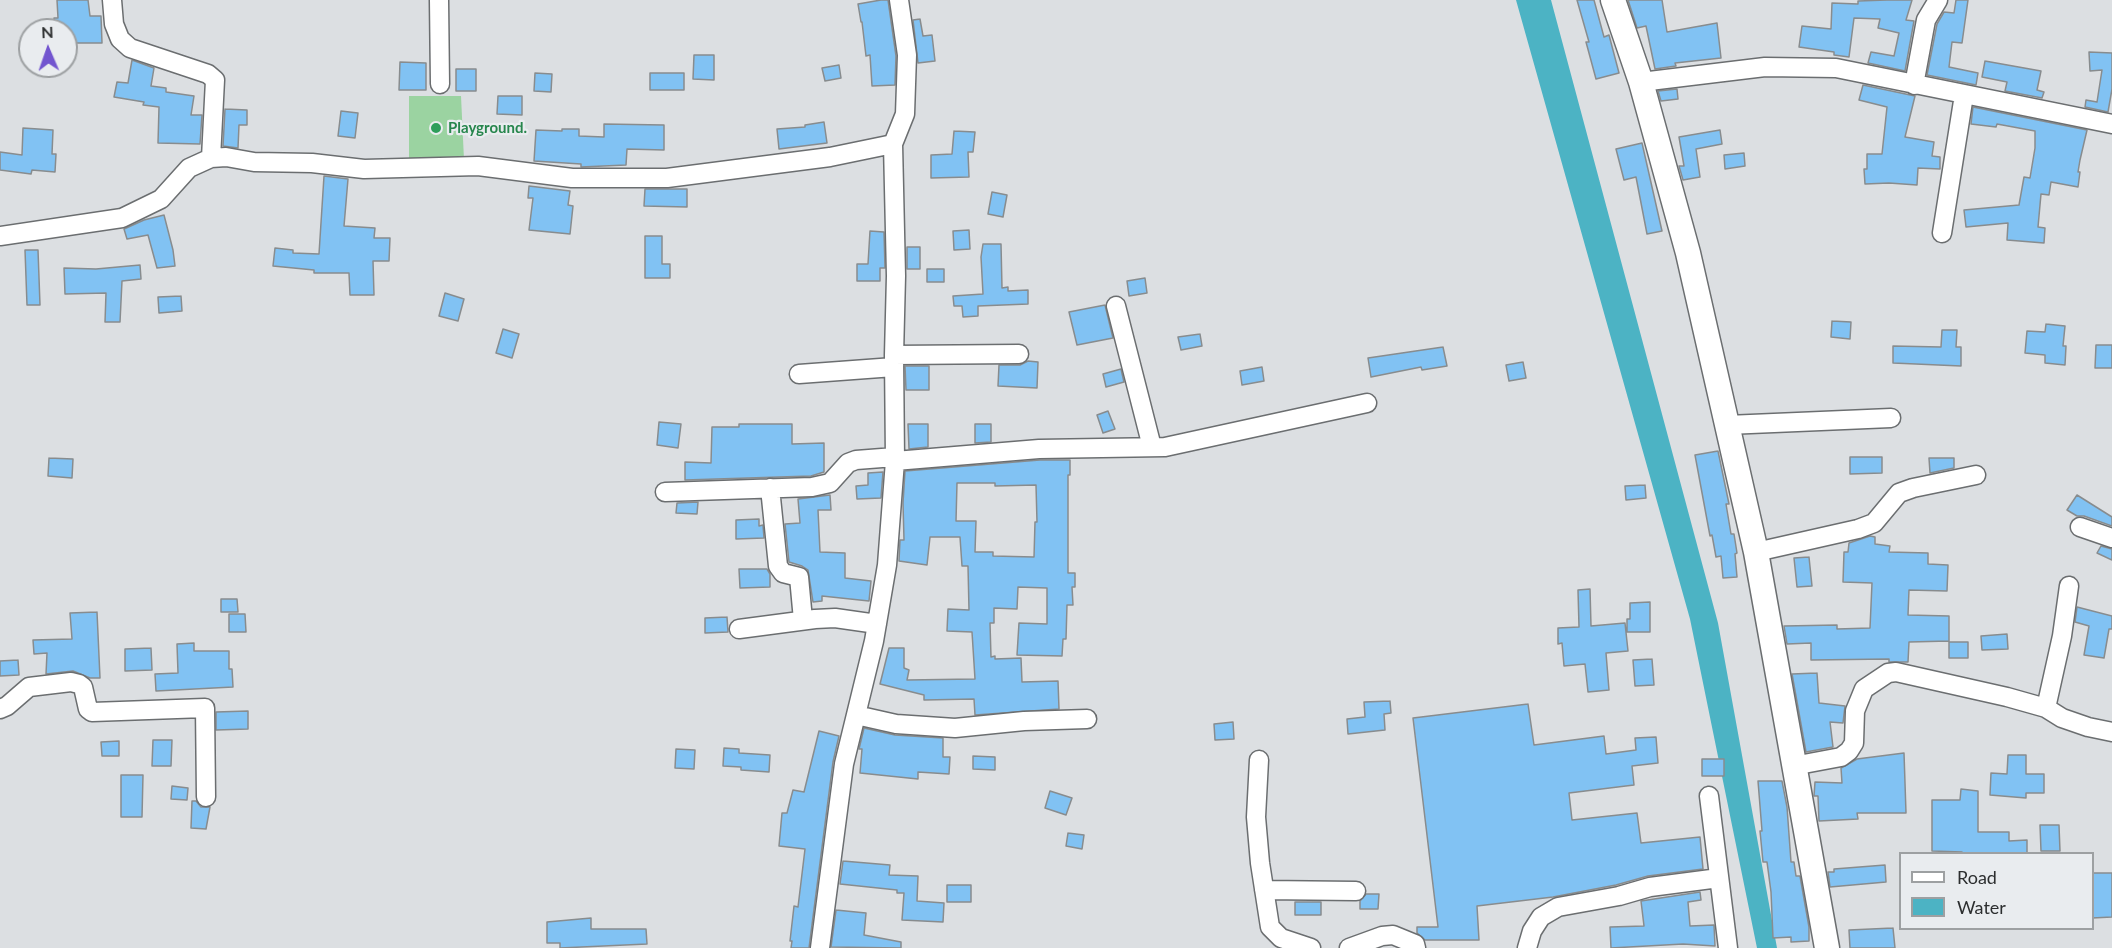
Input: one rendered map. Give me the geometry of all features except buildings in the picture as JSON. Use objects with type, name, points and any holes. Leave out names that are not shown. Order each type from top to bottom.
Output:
[{"type":"main road","points":[[1613,0],[1641,82],[1688,253],[1756,552],[1827,948]]},
{"type":"street","points":[[112,0],[114,24],[120,39],[130,48],[208,74],[215,80],[212,158]]},
{"type":"street","points":[[439,0],[440,84]]},
{"type":"street","points":[[820,948],[843,764],[877,624],[887,565],[895,459],[896,276],[893,144],[905,114],[907,66],[899,0]]},
{"type":"street","points":[[1914,85],[1926,20],[1938,0]]},
{"type":"street","points":[[1641,82],[1765,67],[1836,68],[2112,124]]},
{"type":"street","points":[[1942,233],[1964,95]]},
{"type":"street","points":[[0,236],[122,218],[161,198],[189,168],[212,158],[226,157],[254,162],[312,163],[364,169],[478,165],[572,178],[667,178],[830,157],[893,144]]},
{"type":"street","points":[[1116,306],[1152,447]]},
{"type":"street","points":[[799,374],[894,361],[1019,354]]},
{"type":"street","points":[[666,492],[812,487],[830,483],[848,463],[870,458],[895,459],[1039,449],[1165,447],[1367,403]]},
{"type":"street","points":[[1727,425],[1891,418]]},
{"type":"street","points":[[1756,552],[1858,529],[1874,523],[1899,493],[1976,475]]},
{"type":"street","points":[[770,488],[778,566],[783,573],[799,577],[803,620]]},
{"type":"street","points":[[2080,527],[2112,538]]},
{"type":"street","points":[[2046,708],[2062,636],[2069,586]]},
{"type":"street","points":[[739,629],[835,618],[877,624]]},
{"type":"street","points":[[1793,766],[1841,757],[1849,751],[1854,743],[1855,711],[1864,689],[1888,673],[1896,672],[2007,697],[2046,708],[2061,718],[2088,728],[2112,732]]},
{"type":"street","points":[[0,709],[7,706],[29,687],[71,682],[83,687],[88,709],[92,712],[205,708],[206,797]]},
{"type":"street","points":[[856,715],[896,724],[955,728],[1024,721],[1087,719]]},
{"type":"street","points":[[1259,760],[1256,817],[1270,927],[1281,938],[1311,948]]},
{"type":"street","points":[[1709,796],[1728,948]]},
{"type":"street","points":[[1527,948],[1532,931],[1541,917],[1558,907],[1619,896],[1650,887],[1719,878]]},
{"type":"street","points":[[1264,890],[1356,891]]},
{"type":"street","points":[[1349,948],[1382,936],[1393,935],[1415,944],[1416,948]]},
{"type":"green space","name":"Playground.","points":[[409,96],[461,96],[464,160],[409,161]]},
{"type":"water","points":[[1516,0],[1551,0],[1718,623],[1777,948],[1757,948],[1690,619]]},
{"type":"place","name":"Playground.","points":[[436,128]]}]
